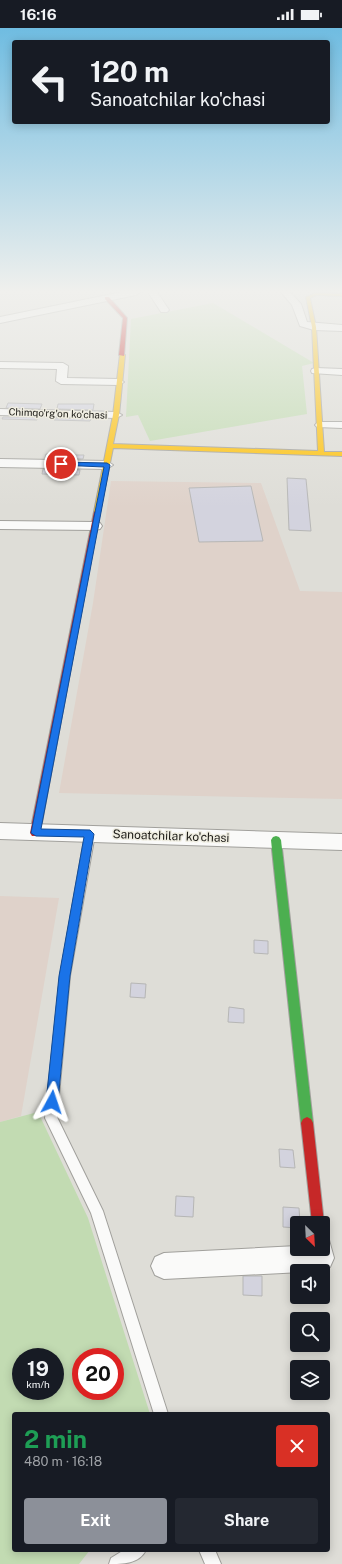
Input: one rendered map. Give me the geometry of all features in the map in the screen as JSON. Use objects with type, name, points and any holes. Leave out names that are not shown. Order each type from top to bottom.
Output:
[{"type":"street","name":"Chimqo'rg'on ko'chasi","points":[[36,833],[107,465],[116,415],[121,364]]},
{"type":"street","points":[[316,364],[321,425],[321,453]]},
{"type":"street","points":[[0,365],[63,366],[61,381],[119,382]]},
{"type":"street","points":[[316,371],[342,372]]},
{"type":"street","name":"Chimqo'rg'on ko'chasi","points":[[0,412],[116,415]]},
{"type":"street","points":[[321,425],[342,425]]},
{"type":"street","points":[[110,446],[342,454]]},
{"type":"street","points":[[0,463],[107,465]]},
{"type":"street","points":[[0,525],[95,526]]},
{"type":"street","name":"Sanoatchilar ko'chasi","points":[[0,831],[342,842]]},
{"type":"street","points":[[276,840],[317,1216]]},
{"type":"street","points":[[164,1266],[321,1258],[321,1256]]},
{"type":"lane","points":[[90,834],[64,976],[51,1118],[97,1211],[160,1412]]},
{"type":"lane","points":[[117,1564],[135,1552]]},
{"type":"lane","points":[[208,1552],[213,1564]]},
{"type":"shaded area","points":[[111,481],[261,483],[300,591],[342,592],[342,799],[59,793],[93,603]]},
{"type":"shaded area","points":[[0,896],[59,898],[21,1116],[0,1122]]},
{"type":"green space","points":[[129,364],[311,364],[302,366],[307,414],[150,441],[138,415],[126,417]]},
{"type":"green space","points":[[38,1112],[88,1218],[149,1412],[12,1412],[12,1552],[88,1552],[79,1564],[0,1564],[0,1122]]},
{"type":"building","points":[[8,403],[42,404],[40,409],[6,408]]},
{"type":"building","points":[[58,404],[94,404],[93,410],[57,409]]},
{"type":"building","points":[[3,417],[37,417],[37,420],[2,419]]},
{"type":"building","points":[[55,418],[91,419],[90,421],[54,420]]},
{"type":"building","points":[[46,454],[84,455],[83,459],[45,458]]},
{"type":"building","points":[[43,469],[80,470],[79,475],[42,474]]},
{"type":"building","points":[[287,478],[306,479],[311,531],[289,530]]},
{"type":"building","points":[[251,486],[263,541],[199,542],[189,488]]},
{"type":"building","points":[[254,940],[268,941],[268,954],[254,953]]},
{"type":"building","points":[[131,983],[146,984],[145,998],[130,997]]},
{"type":"building","points":[[229,1007],[244,1009],[244,1023],[228,1022]]},
{"type":"building","points":[[279,1149],[293,1150],[295,1168],[280,1167]]},
{"type":"building","points":[[176,1196],[194,1197],[193,1217],[175,1216]]},
{"type":"building","points":[[283,1207],[299,1208],[300,1216],[290,1216],[290,1228],[283,1227]]},
{"type":"building","points":[[243,1276],[262,1276],[262,1296],[243,1295]]},
{"type":"traffic: fast","points":[[276,840],[307,1123]]},
{"type":"traffic: slow","points":[[97,512],[116,415],[121,364]]},
{"type":"traffic: slow","points":[[316,364],[321,453]]},
{"type":"traffic: slow","points":[[111,446],[342,454]]},
{"type":"traffic: jam","points":[[35,833],[97,512]]},
{"type":"traffic: jam","points":[[307,1123],[317,1216]]},
{"type":"route","points":[[52,1102],[64,976],[90,834],[36,833],[107,465],[61,464]]}]
